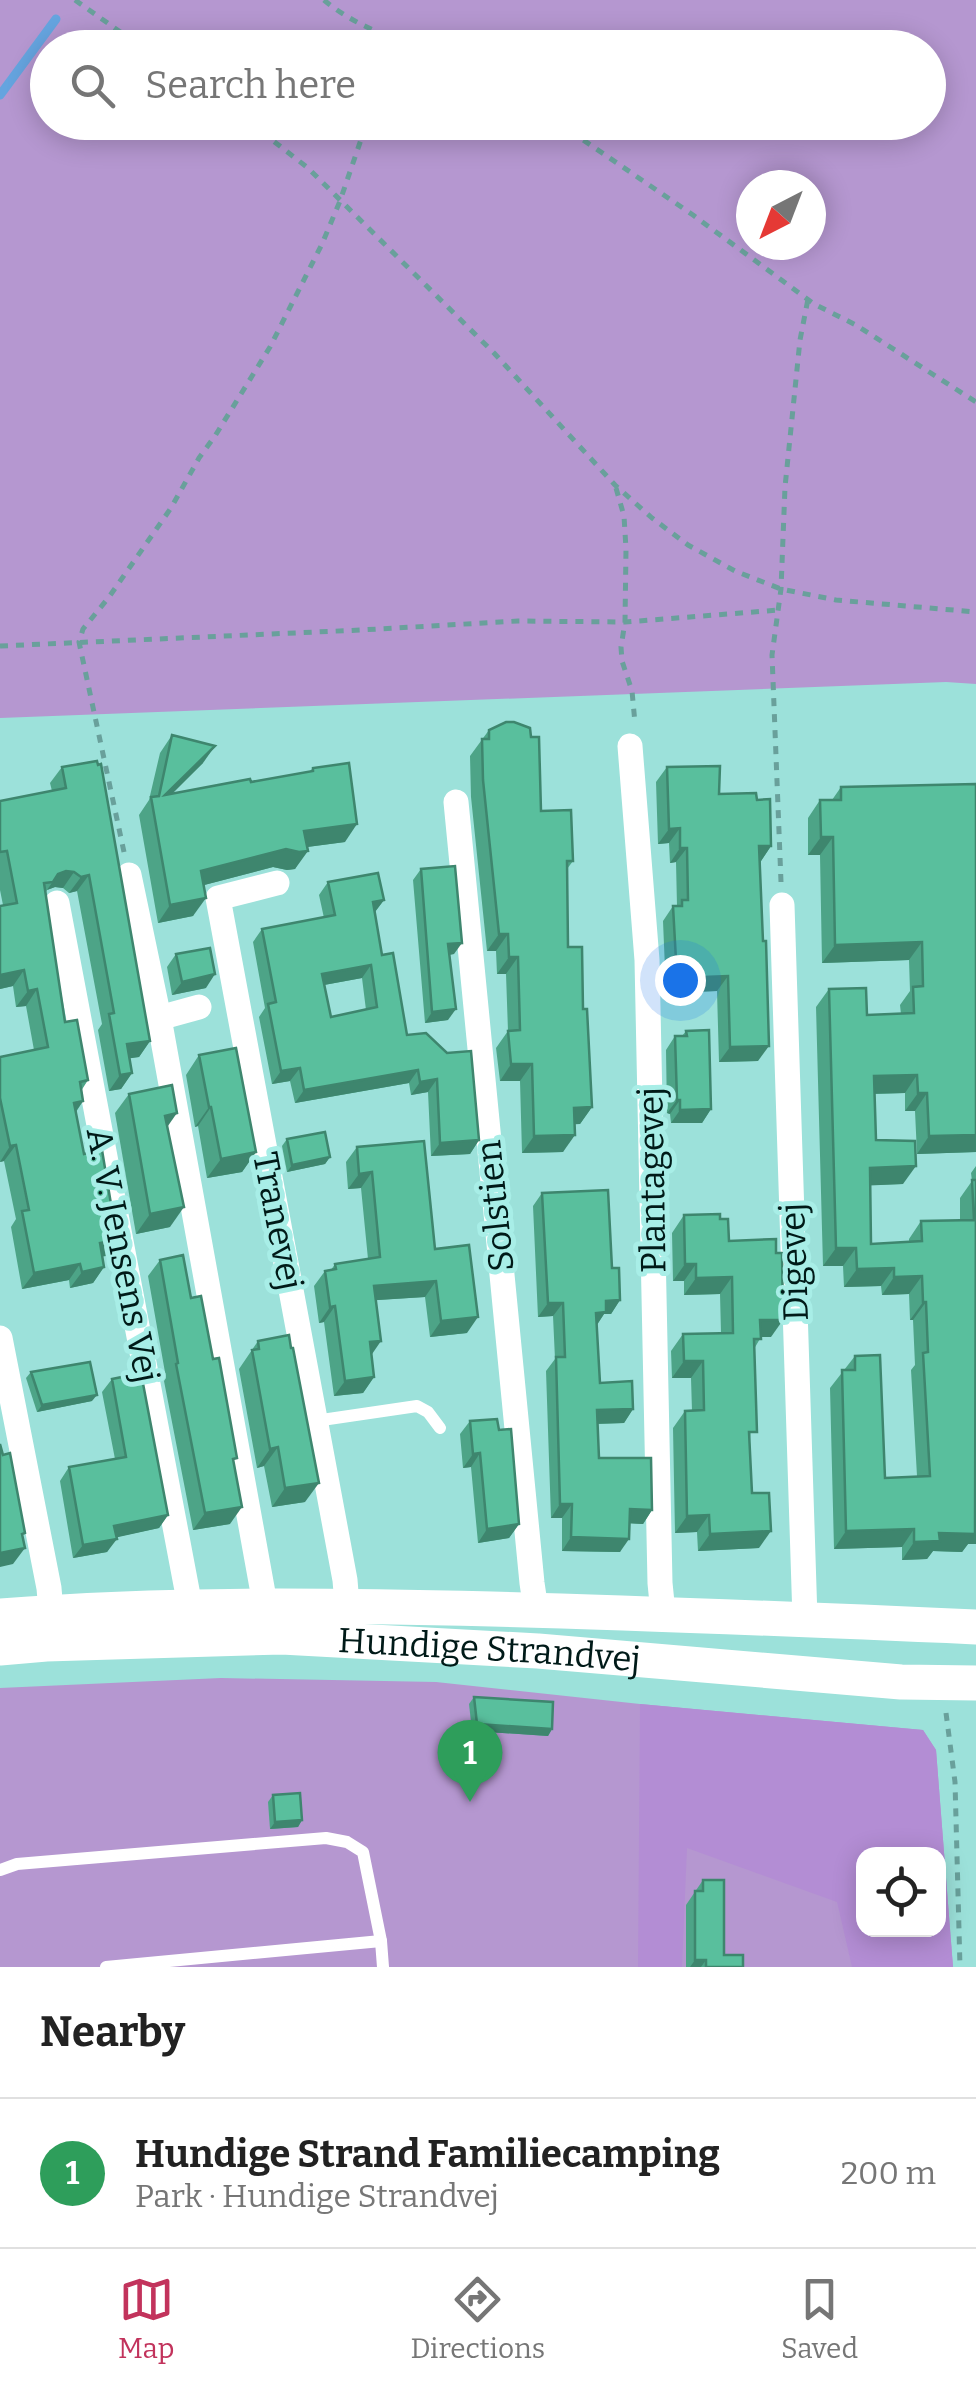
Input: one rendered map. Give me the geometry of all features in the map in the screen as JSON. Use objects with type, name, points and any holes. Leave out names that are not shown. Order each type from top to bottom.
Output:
[{"type":"main road","name":"Hundige Strandvej","points":[[0,1616],[265,1604],[976,1627]]},
{"type":"main road","name":"Hundige Strandvej","points":[[0,1648],[282,1637],[538,1651],[902,1682],[976,1683]]},
{"type":"street","name":"Plantagevej","points":[[630,746],[647,960],[663,1614]]},
{"type":"street","name":"Solstien","points":[[456,802],[536,1610]]},
{"type":"street","points":[[129,875],[159,1018],[265,1604]]},
{"type":"street","name":"Tranevej","points":[[277,883],[218,898],[347,1606]]},
{"type":"street","name":"A. V. Jensens Vej","points":[[57,903],[190,1606]]},
{"type":"street","name":"Digevej","points":[[782,905],[805,1619]]},
{"type":"street","points":[[159,1018],[199,1007]]},
{"type":"street","points":[[0,1338],[51,1612]]},
{"type":"lane","points":[[315,1421],[418,1406],[440,1428]]},
{"type":"lane","points":[[0,1870],[17,1864],[326,1838],[346,1842],[364,1852],[383,1967]]},
{"type":"lane","points":[[106,1967],[380,1941]]},
{"type":"path","points":[[75,0],[118,30]]},
{"type":"path","points":[[324,0],[377,30]]},
{"type":"path","points":[[272,140],[308,168],[494,353],[615,485],[688,546],[781,590],[836,600],[976,612]]},
{"type":"path","points":[[129,875],[80,642],[83,629],[151,537],[270,347],[322,244],[361,140]]},
{"type":"path","points":[[584,140],[694,214],[808,299],[976,402]]},
{"type":"path","points":[[782,905],[772,656],[781,590],[785,487],[808,299]]},
{"type":"path","points":[[615,485],[624,516],[626,548],[621,647],[635,707],[630,746]]},
{"type":"path","points":[[0,646],[518,620],[625,622],[778,610]]},
{"type":"path","points":[[946,1704],[955,1782],[960,1967]]},
{"type":"shaded area","points":[[0,0],[976,0],[976,684],[946,682],[0,718]]},
{"type":"shaded area","points":[[221,1678],[436,1682],[923,1730],[936,1750],[944,1847],[856,1847],[856,1937],[946,1937],[946,1878],[953,1967],[0,1967],[0,1688]]},
{"type":"shaded area","points":[[640,1704],[923,1730],[936,1750],[944,1847],[856,1847],[856,1937],[946,1937],[946,1878],[953,1967],[852,1967],[837,1902],[687,1848],[682,1967],[638,1967]]},
{"type":"building","points":[[506,722],[530,728],[531,737],[539,737],[541,811],[571,810],[573,861],[567,861],[568,947],[582,947],[592,1107],[574,1108],[575,1135],[534,1136],[532,1064],[511,1064],[508,1031],[520,1030],[518,957],[509,957],[508,934],[499,934],[482,739],[489,739],[489,730]]},
{"type":"building","points":[[172,735],[215,746],[165,795],[349,763],[357,824],[304,831],[308,851],[286,849],[201,871],[206,898],[170,905],[151,797],[159,796]]},
{"type":"building","points":[[97,761],[101,764],[150,1041],[127,1044],[132,1073],[120,1075],[109,1014],[114,1013],[89,875],[81,877],[66,871],[58,874],[53,882],[44,883],[65,1022],[77,1020],[88,1080],[80,1082],[83,1101],[74,1103],[84,1154],[102,1150],[117,1240],[100,1243],[104,1267],[82,1272],[80,1264],[34,1273],[22,1211],[29,1210],[16,1145],[10,1146],[0,1098],[0,1057],[48,1047],[37,989],[28,991],[24,970],[0,975],[0,906],[17,903],[7,851],[0,852],[0,801],[66,788],[62,767]]},
{"type":"building","points":[[720,766],[719,794],[756,793],[757,800],[770,799],[771,846],[759,846],[769,1046],[730,1047],[728,976],[677,978],[673,906],[682,906],[682,900],[688,900],[687,848],[680,848],[680,828],[669,829],[667,767]]},
{"type":"building","points":[[976,784],[976,1135],[929,1136],[927,1093],[918,1093],[917,1075],[874,1076],[876,1140],[915,1141],[916,1166],[870,1168],[871,1244],[922,1241],[921,1221],[974,1220],[972,1180],[976,1180],[975,1534],[939,1533],[940,1541],[914,1542],[914,1529],[846,1531],[842,1370],[855,1370],[855,1356],[880,1355],[885,1478],[930,1476],[923,1353],[928,1352],[922,1276],[894,1277],[894,1268],[857,1269],[856,1248],[836,1248],[829,989],[866,988],[867,1015],[914,1013],[913,987],[923,986],[922,942],[835,945],[833,837],[821,837],[820,800],[841,800],[841,787]]},
{"type":"building","points":[[455,866],[462,943],[448,944],[456,1009],[432,1012],[421,869]]},
{"type":"building","points":[[378,873],[384,900],[373,902],[382,955],[393,953],[407,1035],[426,1033],[447,1053],[471,1051],[479,1140],[440,1143],[437,1079],[420,1082],[418,1070],[304,1090],[300,1068],[281,1071],[268,1004],[276,1002],[262,929],[335,915],[328,882]],"holes":[[[371,965],[377,1007],[331,1017],[322,974]]]},
{"type":"building","points":[[210,948],[215,974],[182,982],[176,954]]},
{"type":"building","points":[[709,1030],[711,1109],[680,1110],[675,1036],[687,1036],[686,1031]]},
{"type":"building","points":[[236,1048],[256,1152],[221,1159],[199,1055]]},
{"type":"building","points":[[172,1085],[177,1113],[165,1116],[184,1207],[150,1214],[129,1094]]},
{"type":"building","points":[[325,1132],[330,1157],[292,1165],[287,1139]]},
{"type":"building","points":[[424,1141],[435,1249],[469,1245],[478,1317],[441,1321],[436,1281],[374,1286],[381,1341],[370,1342],[374,1377],[345,1381],[335,1306],[330,1307],[325,1271],[336,1269],[335,1264],[380,1257],[372,1172],[359,1174],[357,1147]]},
{"type":"building","points":[[608,1190],[612,1268],[619,1268],[620,1300],[606,1301],[606,1312],[596,1313],[600,1383],[632,1381],[633,1409],[597,1410],[599,1458],[651,1458],[652,1510],[630,1509],[629,1539],[571,1537],[572,1504],[560,1504],[556,1357],[565,1357],[563,1303],[548,1303],[542,1193]]},
{"type":"building","points":[[720,1214],[720,1219],[728,1219],[729,1241],[776,1239],[776,1253],[782,1253],[783,1320],[760,1320],[761,1339],[754,1339],[757,1432],[749,1432],[752,1493],[769,1493],[771,1531],[710,1534],[709,1515],[687,1516],[685,1411],[704,1410],[703,1361],[684,1361],[683,1334],[733,1333],[732,1277],[696,1278],[696,1264],[685,1264],[684,1215]]},
{"type":"building","points":[[183,1255],[191,1298],[201,1296],[213,1359],[219,1358],[242,1507],[205,1513],[160,1260]]},
{"type":"building","points":[[289,1335],[319,1483],[285,1488],[278,1447],[270,1449],[252,1350],[259,1349],[258,1341]]},
{"type":"building","points":[[90,1362],[97,1395],[42,1405],[31,1372]]},
{"type":"building","points":[[141,1373],[168,1515],[114,1526],[117,1539],[83,1545],[69,1467],[126,1457],[112,1379]]},
{"type":"building","points":[[497,1419],[499,1430],[511,1429],[519,1524],[487,1529],[480,1453],[473,1454],[470,1421]]},
{"type":"building","points":[[0,1444],[3,1455],[10,1453],[25,1548],[0,1553]]},
{"type":"building","points":[[474,1697],[553,1702],[552,1729],[477,1724]]},
{"type":"building","points":[[300,1793],[302,1820],[275,1822],[273,1795]]},
{"type":"building","points":[[703,1880],[724,1880],[724,1955],[743,1955],[743,1967],[706,1967],[706,1960],[695,1960],[695,1891],[703,1891]]},
{"type":"waterway","points":[[48,30],[56,19]]},
{"type":"waterway","points":[[0,95],[30,54]]},
{"type":"place","name":"Hundige Strand Familiecamping","points":[[470,1802]]}]
